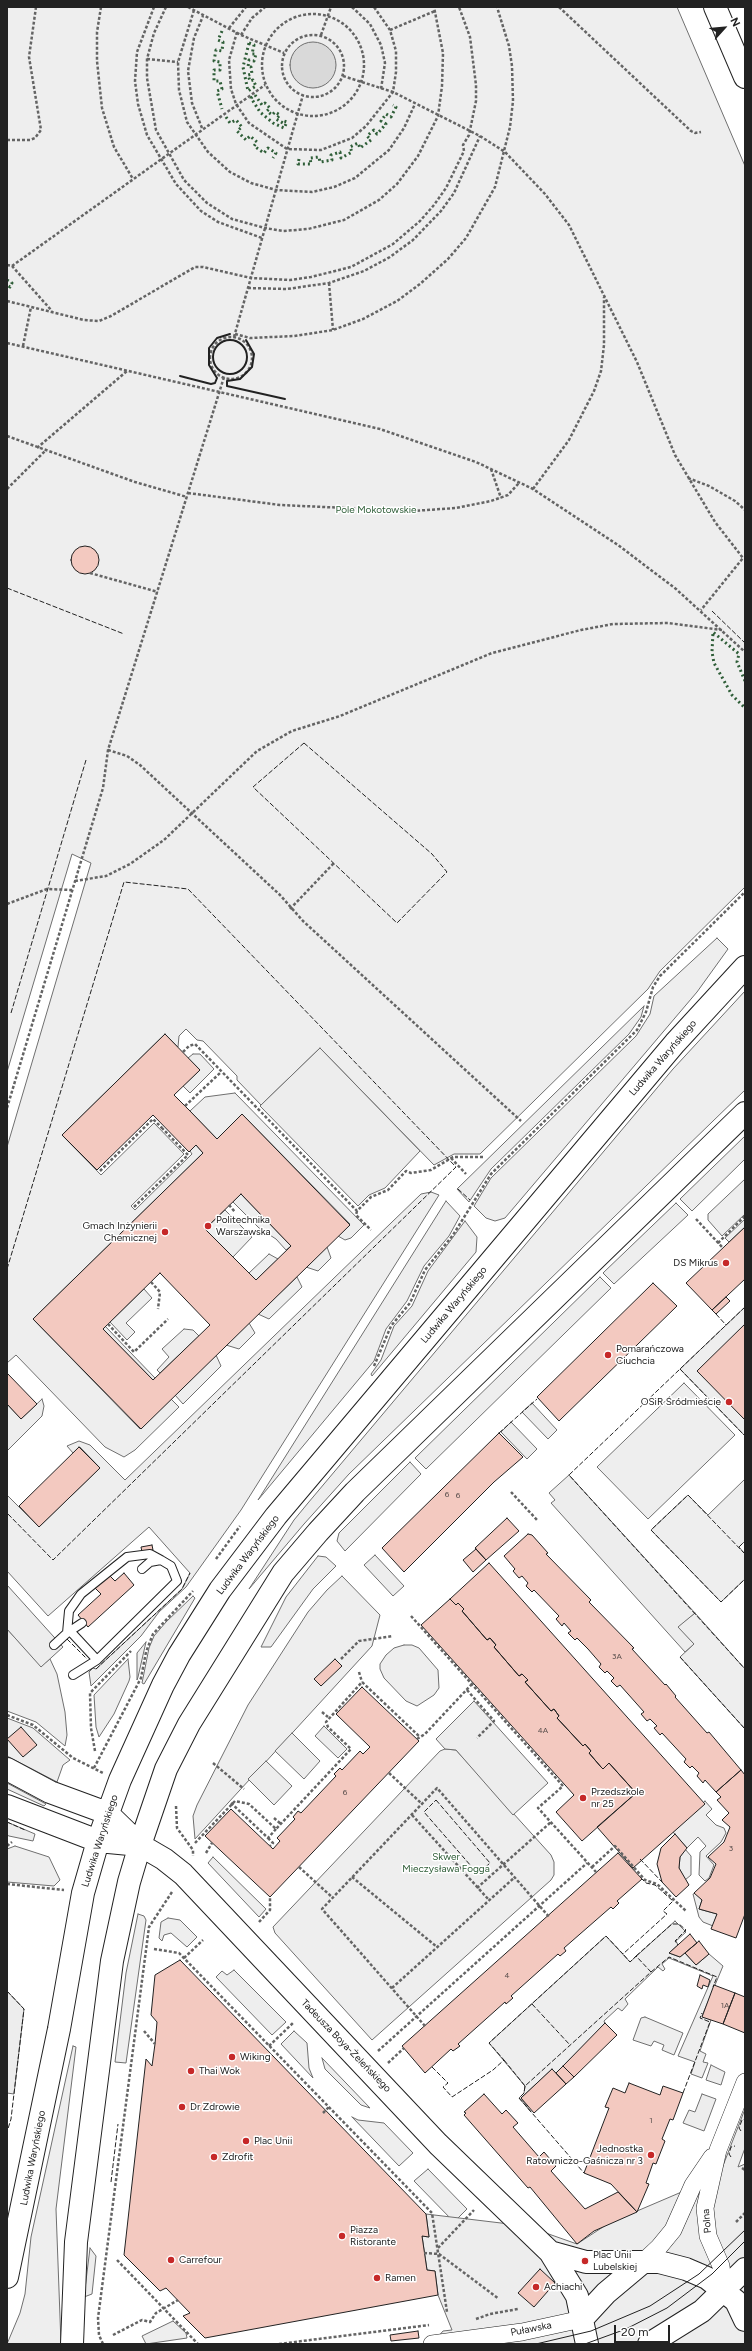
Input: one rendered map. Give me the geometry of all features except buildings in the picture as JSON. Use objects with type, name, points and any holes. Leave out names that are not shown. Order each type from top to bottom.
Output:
[{"type":"main road","points":[[715,7],[745,77]]},
{"type":"main road","name":"Ludwika Waryńskiego","points":[[7,2277],[59,2029],[83,1893],[107,1814],[166,1679],[201,1619],[246,1556],[675,1043],[745,968]]},
{"type":"main road","points":[[73,2343],[76,2242],[112,1961],[129,1882],[140,1845],[166,1769],[189,1724],[283,1573],[355,1492],[745,1113]]},
{"type":"main road","points":[[7,1769],[50,1792],[107,1814]]},
{"type":"main road","name":"Tadeusza Boya-Żeleńskiego","points":[[7,1806],[98,1841],[140,1845]]},
{"type":"main road","name":"Tadeusza Boya-Żeleńskiego","points":[[107,1814],[140,1845],[164,1859],[182,1874],[438,2144],[550,2252],[562,2274],[572,2286],[582,2319]]},
{"type":"main road","name":"Tadeusza Boya-Żeleńskiego","points":[[550,2252],[586,2262],[643,2262]]},
{"type":"main road","points":[[587,2344],[582,2319],[618,2282],[643,2262],[659,2262],[686,2268],[707,2278],[737,2304]]},
{"type":"main road","points":[[737,2304],[745,2269]]},
{"type":"main road","points":[[649,2344],[702,2311],[737,2304]]},
{"type":"street","name":"Polna","points":[[737,2304],[706,2225],[708,2190],[718,2150],[745,2082]]},
{"type":"street","name":"Polna","points":[[643,2262],[674,2230],[693,2185],[718,2150]]},
{"type":"street","name":"Puławska","points":[[432,2344],[522,2332],[582,2319]]},
{"type":"lane","points":[[73,1675],[96,1660],[177,1581],[171,1566],[150,1554],[127,1557],[81,1594],[69,1611],[69,1633],[96,1660]]},
{"type":"lane","points":[[142,1569],[150,1562],[161,1560]]},
{"type":"lane","points":[[54,1645],[82,1624]]},
{"type":"path","points":[[7,140],[30,140],[39,134],[41,130],[29,57],[36,7]]},
{"type":"path","points":[[101,7],[97,61],[102,108],[114,147],[133,179]]},
{"type":"path","points":[[154,7],[137,52],[135,82],[138,104],[147,135],[160,160],[176,184],[201,211],[218,222],[262,238]]},
{"type":"path","points":[[166,7],[154,33],[147,59],[147,78],[156,130],[184,180],[207,203],[232,218],[265,228],[284,231],[308,229],[344,220],[379,200],[397,184],[418,156],[438,116],[443,53],[434,7]]},
{"type":"path","points":[[188,7],[241,35],[284,53]]},
{"type":"path","points":[[229,28],[246,7]]},
{"type":"path","points":[[241,35],[252,18],[265,7]]},
{"type":"path","points":[[321,35],[331,7]]},
{"type":"path","points":[[352,7],[370,24],[381,45],[385,63],[381,90]]},
{"type":"path","points":[[236,32],[229,60],[231,89],[236,104],[249,123],[287,149],[321,150],[352,138],[366,126],[393,92],[396,72],[396,51],[390,30],[374,7]]},
{"type":"path","points":[[7,301],[84,320],[105,319],[185,271],[198,266],[251,278],[290,280],[335,272],[366,261],[394,244],[420,221],[446,188],[464,151],[463,144],[470,130],[476,101],[474,68],[467,27],[459,7]]},
{"type":"path","points":[[235,336],[250,349],[251,362],[244,373],[238,377],[224,378],[214,370],[211,363],[212,350],[221,339],[235,336],[250,338],[275,338],[333,330],[363,319],[397,301],[420,284],[448,259],[466,238],[495,188],[510,127],[513,85],[509,46],[497,7]]},
{"type":"path","points":[[559,7],[691,131],[694,133],[702,132]]},
{"type":"path","points":[[194,10],[178,62],[179,90],[187,122],[208,152],[230,172],[251,183],[276,190],[312,192],[334,187],[355,178],[389,150],[404,128],[415,104]]},
{"type":"path","points":[[390,30],[435,11]]},
{"type":"path","points":[[313,13],[328,16],[343,23],[355,35],[362,50],[364,61],[362,83],[354,97],[342,108],[328,115],[317,116],[297,114],[283,107],[272,97],[265,85],[261,72],[265,45],[273,32],[284,22],[298,16],[313,13]]},
{"type":"path","points":[[202,128],[192,103],[188,71],[194,38],[203,16]]},
{"type":"path","points":[[304,35],[321,35],[335,42],[341,51],[344,60],[343,76],[336,88],[327,94],[318,97],[303,96],[290,88],[285,79],[282,69],[284,53],[294,40],[304,35]]},
{"type":"path","points":[[147,59],[178,62]]},
{"type":"path","points":[[343,76],[381,90],[393,92],[438,116],[470,130],[505,152],[545,194],[569,225],[637,362],[675,455],[715,522],[743,558],[701,610]]},
{"type":"path","points":[[12,266],[160,160],[202,128],[265,85]]},
{"type":"path","points":[[235,336],[303,96]]},
{"type":"path","points":[[248,288],[287,289],[329,283],[354,275],[385,260],[426,228],[454,193],[480,136]]},
{"type":"path","points":[[7,265],[12,266],[53,312]]},
{"type":"path","points":[[329,283],[333,330]]},
{"type":"path","points":[[533,490],[574,432],[598,380],[604,346],[604,297]]},
{"type":"path","points":[[23,346],[31,307]]},
{"type":"path","points":[[7,343],[380,429],[408,437],[490,468],[533,490],[582,519],[634,556],[701,610],[745,652]]},
{"type":"path","points":[[36,448],[127,371]]},
{"type":"path","points":[[7,1108],[103,788],[108,750],[224,378]]},
{"type":"path","points":[[7,436],[36,448],[187,497]]},
{"type":"path","points":[[7,489],[45,451]]},
{"type":"path","points":[[490,468],[501,498]]},
{"type":"path","points":[[688,478],[709,486],[735,501],[745,510]]},
{"type":"path","points":[[188,493],[280,505],[397,511],[456,508],[501,498],[513,492],[519,483]]},
{"type":"path","points":[[90,573],[158,592]]},
{"type":"path","points":[[75,881],[106,876],[130,864],[164,840],[257,751],[292,731],[340,716],[492,653],[581,630],[613,624],[668,623],[722,630]]},
{"type":"path","points":[[108,750],[135,760],[280,895],[290,909],[521,1121]]},
{"type":"path","points":[[290,909],[334,863]]},
{"type":"path","points":[[7,904],[47,890],[72,890]]},
{"type":"path","points":[[371,1370],[379,1357],[391,1326],[413,1297],[425,1270],[453,1234],[491,1174],[637,1030],[644,1018],[653,987],[660,976],[745,892]]},
{"type":"path","points":[[183,1052],[189,1046],[195,1044],[357,1211],[356,1215],[371,1230]]},
{"type":"path","points":[[185,1106],[221,1072]]},
{"type":"path","points":[[100,1171],[153,1119],[163,1127],[188,1154],[134,1206]]},
{"type":"path","points":[[357,1211],[371,1197],[388,1190],[406,1171],[411,1173],[431,1170],[451,1158],[484,1157]]},
{"type":"path","points":[[451,1158],[466,1174]]},
{"type":"path","points":[[229,1205],[235,1212]]},
{"type":"path","points":[[718,1243],[745,1216]]},
{"type":"path","points":[[696,1219],[723,1248]]},
{"type":"path","points":[[151,1282],[160,1292],[158,1309]]},
{"type":"path","points":[[108,1324],[134,1352],[168,1319]]},
{"type":"path","points":[[511,1492],[538,1521]]},
{"type":"path","points":[[215,1561],[245,1521]]},
{"type":"path","points":[[94,1768],[141,1678],[146,1652],[152,1634],[198,1585]]},
{"type":"path","points":[[411,1616],[563,1786],[538,1808],[596,1872]]},
{"type":"path","points":[[341,1659],[358,1641],[393,1636]]},
{"type":"path","points":[[95,1751],[91,1728],[90,1693],[131,1651]]},
{"type":"path","points":[[359,1672],[362,1682],[420,1737]]},
{"type":"path","points":[[268,1838],[351,1749],[328,1727],[326,1722],[362,1682]]},
{"type":"path","points":[[417,1739],[472,1684]]},
{"type":"path","points":[[467,1690],[494,1721],[477,1738]]},
{"type":"path","points":[[322,1712],[328,1718]]},
{"type":"path","points":[[7,1715],[33,1724],[73,1758],[103,1773]]},
{"type":"path","points":[[214,1763],[244,1789]]},
{"type":"path","points":[[389,1772],[422,1804]]},
{"type":"path","points":[[425,2026],[322,1909],[437,1788],[550,1918]]},
{"type":"path","points":[[195,1843],[231,1804],[239,1800],[249,1804],[276,1829]]},
{"type":"path","points":[[173,1803],[176,1806],[175,1818],[177,1828],[193,1850],[192,1858]]},
{"type":"path","points":[[231,1804],[273,1843],[270,1846]]},
{"type":"path","points":[[412,1815],[489,1901]]},
{"type":"path","points":[[274,1818],[281,1824]]},
{"type":"path","points":[[477,1888],[551,1822]]},
{"type":"path","points":[[7,1846],[12,1842]]},
{"type":"path","points":[[206,1853],[212,1843]]},
{"type":"path","points":[[592,1867],[615,1846],[646,1880],[657,1884],[686,1911]]},
{"type":"path","points":[[378,2052],[587,1863]]},
{"type":"path","points":[[299,1867],[333,1898]]},
{"type":"path","points":[[352,1877],[437,1947]]},
{"type":"path","points":[[392,1988],[515,1877]]},
{"type":"path","points":[[7,1884],[65,1890]]},
{"type":"path","points":[[103,2344],[99,2334],[98,2318],[149,1927],[173,1891]]},
{"type":"path","points":[[259,1922],[270,1910],[270,1897]]},
{"type":"path","points":[[184,1958],[203,1940]]},
{"type":"path","points":[[154,1949],[179,1953],[432,2213],[447,2312]]},
{"type":"path","points":[[269,2046],[293,2023]]},
{"type":"path","points":[[144,2031],[155,2044]]},
{"type":"path","points":[[390,2061],[404,2048]]},
{"type":"path","points":[[323,2113],[329,2107]]},
{"type":"path","points":[[438,2248],[474,2210]]},
{"type":"path","points":[[736,2222],[745,2213]]},
{"type":"path","points":[[424,2253],[438,2254],[499,2299]]},
{"type":"path","points":[[117,2260],[198,2344]]},
{"type":"path","points":[[113,2334],[142,2320],[150,2322],[156,2313],[178,2300]]},
{"type":"path","points":[[471,2320],[490,2314],[518,2309]]},
{"type":"path","points":[[279,2344],[433,2324]]},
{"type":"green space","name":"Pole Mokotowskie","points":[[7,7],[677,7],[745,166],[745,887],[660,971],[648,989],[480,1154],[454,1154],[434,1165],[320,1048],[261,1105],[237,1080],[237,1076],[203,1041],[197,1040],[186,1029],[179,1036],[178,1047],[165,1034],[62,1135],[101,1175],[154,1123],[184,1154],[131,1206],[135,1210],[192,1154],[190,1151],[196,1145],[203,1153],[33,1319],[140,1429],[171,1399],[179,1407],[135,1450],[124,1457],[105,1447],[16,1355],[7,1363],[7,1147],[91,863],[72,854],[7,1072]]},
{"type":"green space","points":[[717,938],[728,949],[697,992],[505,1218],[495,1221],[486,1218],[474,1206],[491,1178],[636,1036],[650,1014],[654,996]]},
{"type":"green space","points":[[745,991],[745,1090],[349,1474],[249,1589],[294,1520],[308,1503],[673,1069]]},
{"type":"green space","points":[[644,1006],[641,1017],[629,1034],[491,1169],[469,1202],[457,1189]]},
{"type":"green space","points":[[193,1054],[200,1054],[214,1069],[190,1093],[183,1086],[200,1070],[188,1058]]},
{"type":"green space","points":[[235,1093],[364,1225],[351,1238],[345,1240],[338,1236],[350,1224],[242,1114],[217,1139],[190,1111],[205,1097]]},
{"type":"green space","points":[[745,1136],[745,1159],[692,1211],[680,1199]]},
{"type":"green space","points":[[745,1179],[745,1214],[722,1236],[708,1220],[708,1214]]},
{"type":"green space","points":[[431,1192],[439,1195],[241,1510],[186,1587],[159,1612],[141,1636],[91,1686],[89,1672],[93,1668],[96,1669],[182,1589],[190,1573],[149,1527],[48,1616],[7,1571],[7,1495],[39,1527],[100,1468],[80,1447],[73,1453],[67,1446],[79,1441],[90,1445],[125,1480],[421,1194]]},
{"type":"green space","points":[[241,1194],[291,1246],[286,1250],[276,1239],[259,1228],[233,1202]]},
{"type":"green space","points":[[446,1201],[460,1216],[449,1236],[424,1266],[407,1301],[386,1329],[374,1361],[258,1500]]},
{"type":"green space","points":[[676,1203],[688,1215],[614,1284],[603,1273]]},
{"type":"green space","points":[[225,1210],[252,1237],[233,1257],[205,1229]]},
{"type":"green space","points":[[745,1219],[745,1227],[729,1242],[725,1238]]},
{"type":"green space","points":[[465,1221],[477,1237],[476,1252],[372,1376],[371,1374],[381,1360],[394,1326],[412,1306],[428,1271]]},
{"type":"green space","points":[[327,1247],[331,1258],[318,1271],[306,1267]]},
{"type":"green space","points":[[269,1254],[278,1259],[256,1280],[249,1273]]},
{"type":"green space","points":[[297,1277],[302,1287],[269,1319],[258,1314]]},
{"type":"green space","points":[[600,1277],[611,1288],[426,1469],[415,1458]]},
{"type":"green space","points":[[144,1289],[152,1298],[126,1323],[135,1332],[127,1340],[110,1322]]},
{"type":"green space","name":"OSiR Śródmieście","points":[[745,1307],[745,1436],[680,1369]]},
{"type":"green space","points":[[249,1323],[255,1333],[239,1349],[226,1345]]},
{"type":"green space","points":[[105,1326],[155,1378],[153,1380],[103,1329]]},
{"type":"green space","points":[[184,1329],[193,1330],[199,1336],[160,1373],[157,1370],[169,1357],[162,1349]]},
{"type":"green space","points":[[216,1355],[221,1366],[183,1404],[175,1395]]},
{"type":"green space","points":[[684,1383],[735,1435],[648,1519],[597,1467]]},
{"type":"green space","points":[[42,1399],[44,1406],[42,1416],[7,1451],[7,1404],[21,1419]]},
{"type":"green space","points":[[410,1462],[421,1474],[345,1551],[337,1541],[339,1533]]},
{"type":"green space","points":[[745,1479],[745,1541],[739,1547],[745,1554],[745,1579],[721,1602],[651,1530],[688,1495],[708,1515]]},
{"type":"green space","points":[[318,1556],[326,1557],[336,1566],[313,1589],[271,1647],[261,1647],[286,1597]]},
{"type":"green space","points":[[342,1576],[380,1615],[372,1646],[195,1839],[193,1816],[197,1805],[248,1705],[308,1612],[327,1590]]},
{"type":"green space","points":[[193,1596],[195,1598],[144,1684],[142,1683],[149,1648],[154,1636]]},
{"type":"green space","points":[[695,1613],[745,1669],[745,1729],[680,1657],[694,1644],[677,1627]]},
{"type":"green space","points":[[7,1629],[41,1666],[50,1659],[57,1674],[65,1712],[67,1735],[65,1746],[36,1722],[7,1711]]},
{"type":"green space","points":[[146,1642],[138,1677],[137,1680],[137,1653]]},
{"type":"green space","points":[[404,1645],[412,1645],[419,1648],[438,1670],[439,1688],[434,1695],[417,1706],[406,1701],[384,1678],[380,1669],[380,1664],[386,1655],[394,1648]]},
{"type":"green space","points":[[128,1659],[129,1681],[114,1714],[99,1737],[96,1727],[94,1695]]},
{"type":"green space","points":[[7,1718],[33,1728],[70,1760],[63,1765],[57,1782],[7,1756]]},
{"type":"green space","name":"Skwer Mieczysława Fogga","points":[[445,1749],[456,1750],[551,1855],[554,1862],[554,1875],[551,1880],[372,2040],[275,1933],[273,1927],[440,1751]]},
{"type":"green space","points":[[7,1783],[46,1804],[44,1806],[7,1789]]},
{"type":"green space","points":[[705,1801],[712,1809],[706,1815],[716,1825],[724,1828],[726,1833],[721,1842],[706,1856],[714,1865],[709,1878],[705,1881],[699,1875],[700,1852],[706,1846],[698,1837],[687,1848],[673,1832]]},
{"type":"green space","points":[[7,1822],[35,1834],[33,1841],[7,1835]]},
{"type":"green space","points":[[15,1846],[49,1857],[60,1880],[54,1886],[7,1882],[7,1849]]},
{"type":"green space","points":[[685,1849],[691,1856],[691,1875],[685,1880],[679,1868],[680,1857]]},
{"type":"green space","points":[[213,1857],[266,1909],[259,1917],[208,1863]]},
{"type":"green space","points":[[696,1893],[702,1900],[699,1909],[717,1914],[713,1926],[703,1922],[699,1917],[693,1894]]},
{"type":"green space","points":[[138,1914],[144,1916],[146,1920],[126,2063],[115,2062],[126,1973]]},
{"type":"green space","points":[[168,1918],[180,1920],[197,1937],[187,1947],[171,1933],[164,1935],[162,1941],[159,1938],[161,1922]]},
{"type":"green space","points":[[675,1921],[686,1932],[676,1941],[678,1945],[669,1953],[680,1957],[685,1953],[696,1965],[709,1954],[723,1966],[702,2016],[711,2020],[700,2051],[706,2054],[703,2062],[708,2063],[702,2078],[691,2074],[695,2062],[678,2056],[713,1976],[669,1958],[662,1964],[665,1969],[663,1971],[658,1967],[625,1999],[628,2004],[622,2011],[618,2008],[604,2021],[605,2024],[556,2073],[552,2069],[521,2098],[531,2112],[519,2098],[524,2093],[525,2086],[489,2043],[606,1936],[630,1962]]},
{"type":"green space","points":[[234,1970],[286,2022],[272,2035],[216,1977],[222,1971],[227,1975]]},
{"type":"green space","points":[[645,2017],[683,2033],[674,2055],[662,2050],[664,2045],[654,2041],[651,2046],[633,2040],[641,2018]]},
{"type":"green space","points":[[294,2031],[307,2043],[309,2068],[313,2078],[281,2044]]},
{"type":"green space","points":[[73,2046],[76,2047],[56,2209],[61,2344],[7,2344],[20,2313],[25,2294],[31,2237]]},
{"type":"green space","points":[[322,2058],[370,2108],[361,2105],[325,2069]]},
{"type":"green space","points":[[711,2065],[725,2072],[721,2085],[706,2080]]},
{"type":"green space","points":[[352,2117],[358,2120],[384,2123],[413,2153],[399,2166]]},
{"type":"green space","points":[[428,2169],[467,2209],[454,2222],[414,2181]]},
{"type":"green space","points":[[173,2321],[186,2333],[187,2338],[146,2344],[142,2336]]},
{"type":"shaded area","points":[[313,42],[326,46],[332,52],[336,65],[332,78],[326,84],[313,88],[300,84],[294,78],[290,65],[294,52],[300,46]]},
{"type":"shaded area","points":[[320,1048],[420,1151],[385,1188],[369,1195],[358,1206],[260,1106]]},
{"type":"shaded area","points":[[532,1403],[557,1430],[548,1439],[522,1412]]},
{"type":"shaded area","points":[[511,1422],[537,1449],[527,1459],[501,1432]]},
{"type":"shaded area","points":[[569,1475],[695,1613],[678,1627],[694,1644],[685,1652],[551,1503],[555,1500],[549,1493]]},
{"type":"shaded area","points":[[375,1555],[404,1586],[393,1596],[364,1565]]},
{"type":"shaded area","points":[[7,1585],[63,1647],[41,1667],[7,1629]]},
{"type":"shaded area","points":[[474,1701],[548,1783],[513,1815],[456,1750],[445,1749],[436,1739]]},
{"type":"shaded area","points":[[324,1726],[347,1749],[338,1758],[315,1736]]},
{"type":"shaded area","points":[[292,1733],[320,1761],[304,1779],[275,1751]]},
{"type":"shaded area","points":[[266,1761],[292,1786],[274,1805],[248,1779]]},
{"type":"shaded area","points":[[7,1991],[24,2009],[14,2094],[7,2093]]},
{"type":"shaded area","points":[[702,2094],[716,2099],[704,2131],[683,2123],[689,2110],[695,2112]]},
{"type":"shaded area","name":"Plac Unii Lubelskiej","points":[[745,2109],[745,2148],[738,2167],[745,2164],[745,2344],[458,2344],[437,2338],[443,2331],[452,2330],[438,2295],[435,2271],[427,2270],[422,2236],[429,2237],[426,2214],[526,2226],[577,2244],[609,2223],[719,2176]]},
{"type":"shaded area","points":[[90,2248],[96,2256],[92,2294],[84,2297]]},
{"type":"tram line","points":[[536,2344],[591,2331],[650,2306],[699,2274],[745,2230]]},
{"type":"tram line","points":[[585,2344],[626,2329],[667,2308],[712,2274],[745,2241]]},
{"type":"hedge","points":[[222,31],[218,40],[223,42],[222,51],[216,50],[214,61],[220,62],[220,70],[214,70],[214,81],[220,81],[222,89],[217,91],[222,109]]},
{"type":"hedge","points":[[249,43],[254,45],[252,54],[256,54],[254,61],[249,60],[248,67],[251,67],[252,74],[248,75],[250,81],[253,80],[256,86],[248,91],[243,67],[249,43]]},
{"type":"hedge","points":[[255,95],[262,105],[265,103],[270,108],[267,111],[272,115],[275,112],[280,115],[276,119],[283,123],[284,121],[287,122],[284,128],[273,123],[260,112],[251,98],[255,95]]},
{"type":"hedge","points":[[299,159],[298,164],[311,164],[310,158],[319,157],[320,162],[332,160],[331,155],[340,152],[341,158],[352,152],[350,147],[358,143],[360,148],[371,140],[367,136],[374,130],[377,134],[386,124],[381,121],[386,114],[391,117],[396,107],[393,105]]},
{"type":"hedge","points":[[226,117],[230,123],[236,120],[242,127],[237,131],[246,140],[250,136],[257,142],[254,146],[264,153],[268,148],[276,153],[273,158]]},
{"type":"hedge","points":[[7,280],[12,283],[10,287],[7,285]]},
{"type":"hedge","points":[[745,681],[737,662],[739,654],[713,632],[712,652],[714,663],[732,695],[745,708]]},
{"type":"fence","points":[[7,588],[124,634]]},
{"type":"fence","points":[[712,611],[745,643]]},
{"type":"fence","points":[[304,743],[432,854],[447,872],[397,923],[253,787],[304,743]]},
{"type":"fence","points":[[11,1013],[86,760]]},
{"type":"fence","points":[[7,1269],[124,882],[188,889],[456,1167],[53,1560],[7,1513]]},
{"type":"fence","points":[[458,1189],[470,1200]]},
{"type":"fence","points":[[745,1307],[569,1475],[745,1669]]},
{"type":"fence","points":[[716,1314],[726,1325]]},
{"type":"fence","points":[[680,1369],[745,1436]]},
{"type":"fence","points":[[499,1433],[537,1399]]},
{"type":"fence","points":[[745,1554],[688,1495],[651,1530],[721,1602],[745,1579]]},
{"type":"fence","points":[[739,1547],[745,1541]]},
{"type":"fence","points":[[96,1669],[182,1589],[190,1573]]},
{"type":"fence","points":[[67,1639],[87,1659]]},
{"type":"fence","points":[[680,1657],[745,1729]]},
{"type":"fence","points":[[436,1800],[490,1863],[478,1874],[424,1812],[436,1800]]},
{"type":"fence","points":[[7,1822],[25,1830]]},
{"type":"fence","points":[[640,1859],[662,1882]]},
{"type":"fence","points":[[432,2067],[448,2083],[443,2087],[452,2097],[493,2070],[504,2060],[489,2043],[606,1936],[623,1954],[667,1914],[663,1911],[673,1901],[655,1885],[646,1883],[642,1879]]},
{"type":"fence","points":[[636,1956],[672,1924],[679,1924],[686,1930],[675,1941],[678,1945]]},
{"type":"fence","points":[[504,2060],[525,2086],[651,1972],[636,1956],[630,1962],[623,1954]]},
{"type":"fence","points":[[651,1972],[669,1957],[717,1977],[713,1987]]},
{"type":"fence","points":[[7,1991],[24,2009],[11,2119],[7,2132]]},
{"type":"fence","points":[[532,2004],[570,2045]]},
{"type":"fence","points":[[683,2093],[710,2022],[700,2018],[702,2013]]},
{"type":"fence","points":[[525,2086],[524,2093],[519,2098],[584,2173]]},
{"type":"fence","points":[[741,2131],[739,2128],[742,2120],[745,2119]]},
{"type":"fence","points":[[111,2182],[118,2124]]},
{"type":"fence","points":[[731,2157],[729,2154],[731,2147],[735,2146]]},
{"type":"wall","points":[[180,376],[211,384],[215,383],[217,378],[209,365],[209,348],[217,338],[230,334]]},
{"type":"wall","points":[[230,340],[236,341],[242,345],[246,351],[247,357],[246,363],[242,369],[236,373],[230,374],[224,373],[218,369],[214,363],[213,357],[214,351],[218,345],[224,341],[230,340]]},
{"type":"wall","points":[[246,340],[254,354],[252,367],[240,379],[227,381],[227,386],[285,399]]},
{"type":"place","name":"Politechnika Warszawska","points":[[208,1226]]},
{"type":"place","name":"Gmach Inżynierii Chemicznej","points":[[165,1232]]},
{"type":"place","name":"DS Mikrus","points":[[726,1263]]},
{"type":"place","name":"Pomarańczowa Ciuchcia","points":[[608,1355]]},
{"type":"place","name":"OSiR Śródmieście","points":[[729,1402]]},
{"type":"place","name":"Przedszkole nr 25","points":[[583,1798]]},
{"type":"place","name":"Wiking","points":[[232,2057]]},
{"type":"place","name":"Thai Wok","points":[[191,2071]]},
{"type":"place","name":"Dr Zdrowie","points":[[182,2107]]},
{"type":"place","name":"Plac Unii","points":[[246,2141]]},
{"type":"place","name":"Jednostka Ratowniczo-Gaśnicza nr 3","points":[[651,2155]]},
{"type":"place","name":"Zdrofit","points":[[214,2157]]},
{"type":"place","name":"Piazza Ristorante","points":[[342,2236]]},
{"type":"place","name":"Carrefour","points":[[171,2260]]},
{"type":"place","name":"Plac Unii Lubelskiej","points":[[585,2261]]},
{"type":"place","name":"Ramen","points":[[377,2278]]},
{"type":"place","name":"Achiachi","points":[[536,2287]]}]
